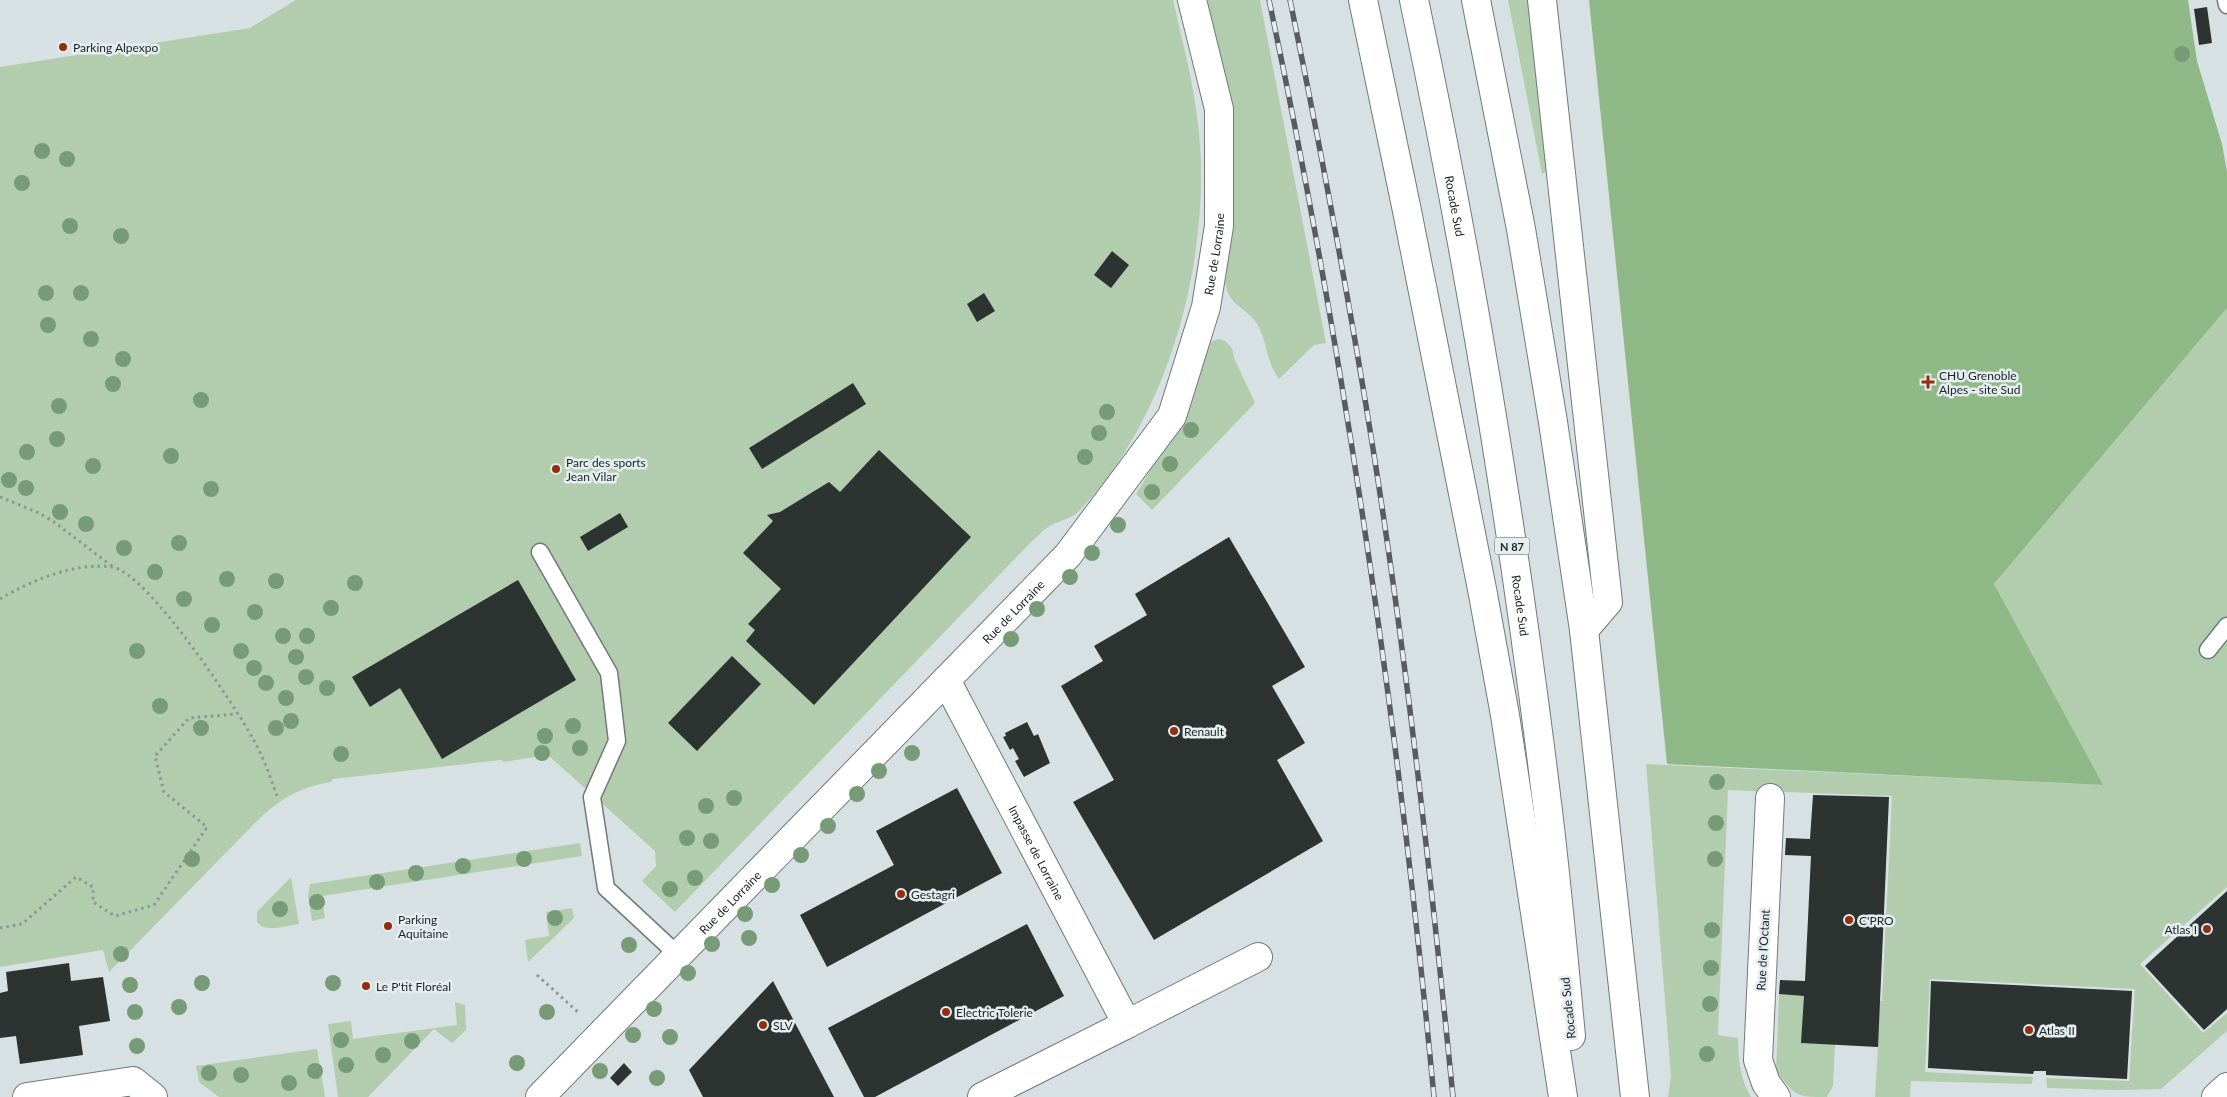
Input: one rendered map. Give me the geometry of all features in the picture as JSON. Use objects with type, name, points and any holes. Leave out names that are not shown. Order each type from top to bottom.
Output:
[{"type":"main road","name":"Rue de Lorraine","points":[[540,1097],[1068,555],[1172,416],[1206,307],[1219,226],[1219,109],[1192,0]]},
{"type":"main road","points":[[1363,0],[1408,216],[1505,715],[1563,1097]]},
{"type":"main road","name":"Rocade Sud","points":[[1414,0],[1451,181],[1480,344],[1522,609],[1548,813],[1578,1097]]},
{"type":"main road","points":[[1476,0],[1521,229],[1553,422],[1584,630],[1635,1097]]},
{"type":"main road","points":[[1542,0],[1608,602],[1584,630]]},
{"type":"main road","name":"Impasse de Lorraine","points":[[946,680],[1127,1024]]},
{"type":"main road","name":"Rue de l'Octant","points":[[1770,798],[1758,1060],[1766,1083],[1776,1097]]},
{"type":"main road","points":[[982,1097],[1258,957]]},
{"type":"main road","points":[[27,1097],[133,1081],[153,1097]]},
{"type":"main road","points":[[2216,1097],[2227,1087]]},
{"type":"lane","points":[[2226,0],[2227,5]]},
{"type":"lane","points":[[540,552],[609,673],[617,741],[592,797],[606,888],[678,955]]},
{"type":"lane","points":[[2208,650],[2227,626]]},
{"type":"path","points":[[0,497],[39,513],[54,522],[113,567],[127,573],[165,614],[193,648],[254,740],[278,799]]},
{"type":"path","points":[[0,598],[59,572],[88,567],[113,567]]},
{"type":"path","points":[[0,928],[22,924],[76,877],[93,888],[93,902],[115,916],[154,905],[207,827],[164,792],[155,756],[189,718],[237,714]]},
{"type":"path","points":[[537,975],[601,1034]]},
{"type":"green space","name":"Parc des sports Jean Vilar","points":[[296,0],[1173,0],[1195,99],[1199,133],[1201,182],[1198,233],[1190,284],[1177,335],[1159,385],[1137,431],[1110,474],[1078,512],[1048,527],[1031,542],[675,912],[642,881],[656,866],[655,851],[548,755],[503,762],[501,760],[333,779],[331,782],[310,787],[283,800],[258,820],[109,972],[103,950],[0,967],[0,67],[250,28]]},
{"type":"green space","points":[[1207,0],[1260,0],[1326,343],[1314,345],[1279,379],[1271,365],[1261,331],[1252,318],[1233,301],[1225,281],[1233,208],[1232,136],[1225,85]]},
{"type":"green space","points":[[1508,0],[1528,0],[1548,170],[1542,174]]},
{"type":"green space","name":"CHU Grenoble Alpes - site Sud","points":[[1589,0],[2188,0],[2197,61],[2222,144],[2227,172],[2227,308],[1994,584],[2103,785],[1667,764]]},
{"type":"green space","points":[[2227,308],[2227,887],[2140,964],[2203,1033],[2227,1013],[2227,1031],[2161,1089],[2047,1088],[2046,1078],[2129,1081],[2135,989],[1930,979],[1925,1072],[2033,1077],[2032,1084],[1911,1081],[1910,1097],[1875,1097],[1878,1047],[1835,1044],[1833,1086],[1827,1097],[1801,1095],[1792,1090],[1776,1071],[1779,994],[1882,1001],[1892,796],[1728,790],[1718,1035],[1738,1038],[1740,1068],[1744,1083],[1751,1097],[1668,1097],[1671,1076],[1646,764],[2102,785],[1994,584]]},
{"type":"green space","points":[[1218,339],[1225,341],[1232,348],[1234,358],[1255,403],[1152,510],[1136,494],[1178,420],[1196,382],[1211,342]]},
{"type":"green space","points":[[580,843],[582,856],[322,896],[325,918],[312,921],[308,896],[310,884]]},
{"type":"green space","points":[[291,877],[299,924],[276,928],[261,925],[257,922],[257,912]]},
{"type":"green space","points":[[572,908],[574,918],[528,962],[525,940],[549,936],[546,912]]},
{"type":"green space","points":[[455,1002],[465,1005],[466,1030],[452,1043],[434,1029],[368,1097],[338,1097],[328,1024],[351,1021],[353,1039],[457,1025]]},
{"type":"green space","points":[[317,1049],[325,1097],[219,1097],[199,1082],[196,1066]]},
{"type":"building","points":[[2207,7],[2212,43],[2199,45],[2194,9]]},
{"type":"building","points":[[1112,251],[1129,265],[1111,288],[1094,275]]},
{"type":"building","points":[[984,293],[995,311],[977,322],[967,304]]},
{"type":"building","points":[[853,383],[866,404],[762,469],[749,448]]},
{"type":"building","points":[[879,450],[971,537],[814,705],[746,641],[755,630],[748,624],[781,589],[743,553],[773,521],[767,515],[780,512],[829,482],[840,492]]},
{"type":"building","points":[[620,513],[628,527],[588,551],[580,537]]},
{"type":"building","name":"Renault","points":[[1229,537],[1305,667],[1272,686],[1305,743],[1277,760],[1323,841],[1154,940],[1073,802],[1114,780],[1061,686],[1103,661],[1094,646],[1147,615],[1135,594]]},
{"type":"building","points":[[518,580],[576,680],[442,759],[400,688],[370,707],[352,677]]},
{"type":"building","points":[[732,656],[761,684],[697,751],[668,723]]},
{"type":"building","points":[[1027,722],[1034,736],[1038,734],[1050,763],[1024,777],[1015,761],[1019,759],[1013,748],[1010,750],[1003,737],[1006,736],[1005,733]]},
{"type":"building","name":"Gestagri","points":[[957,788],[1002,873],[827,967],[800,915],[894,865],[876,831]]},
{"type":"building","name":"C'PRO","points":[[1813,795],[1889,797],[1878,1047],[1801,1043],[1804,996],[1779,994],[1780,980],[1805,981],[1811,856],[1785,855],[1786,838],[1810,839]]},
{"type":"building","name":"Atlas I","points":[[2227,891],[2227,1009],[2204,1030],[2145,966]]},
{"type":"building","name":"Electric Tolerie","points":[[1027,924],[1064,996],[875,1097],[864,1097],[828,1028]]},
{"type":"building","points":[[69,963],[71,981],[103,977],[110,1021],[79,1026],[83,1055],[20,1064],[16,1036],[0,1038],[0,993],[8,991],[6,972]]},
{"type":"building","name":"SLV","points":[[773,981],[834,1097],[703,1097],[689,1070]]},
{"type":"building","name":"Atlas II","points":[[1931,981],[2132,991],[2127,1079],[2046,1075],[2046,1071],[2034,1071],[2033,1074],[1928,1068]]},
{"type":"building","points":[[624,1063],[632,1072],[618,1086],[610,1078]]},
{"type":"railway","points":[[1269,0],[1322,272],[1367,546],[1404,821],[1434,1097]]},
{"type":"railway","points":[[1290,0],[1341,263],[1385,527],[1422,811],[1453,1097]]},
{"type":"place","name":"Parking Alpexpo","points":[[63,47]]},
{"type":"place","name":"CHU Grenoble Alpes - site Sud","points":[[1928,382]]},
{"type":"place","name":"Parc des sports Jean Vilar","points":[[556,469]]},
{"type":"place","name":"Renault","points":[[1174,731]]},
{"type":"place","name":"Gestagri","points":[[901,894]]},
{"type":"place","name":"C'PRO","points":[[1849,920]]},
{"type":"place","name":"Parking Aquitaine","points":[[388,926]]},
{"type":"place","name":"Atlas I","points":[[2207,929]]},
{"type":"place","name":"Le P'tit Floréal","points":[[366,986]]},
{"type":"place","name":"Electric Tolerie","points":[[946,1012]]},
{"type":"place","name":"SLV","points":[[763,1025]]},
{"type":"place","name":"Atlas II","points":[[2029,1030]]}]
